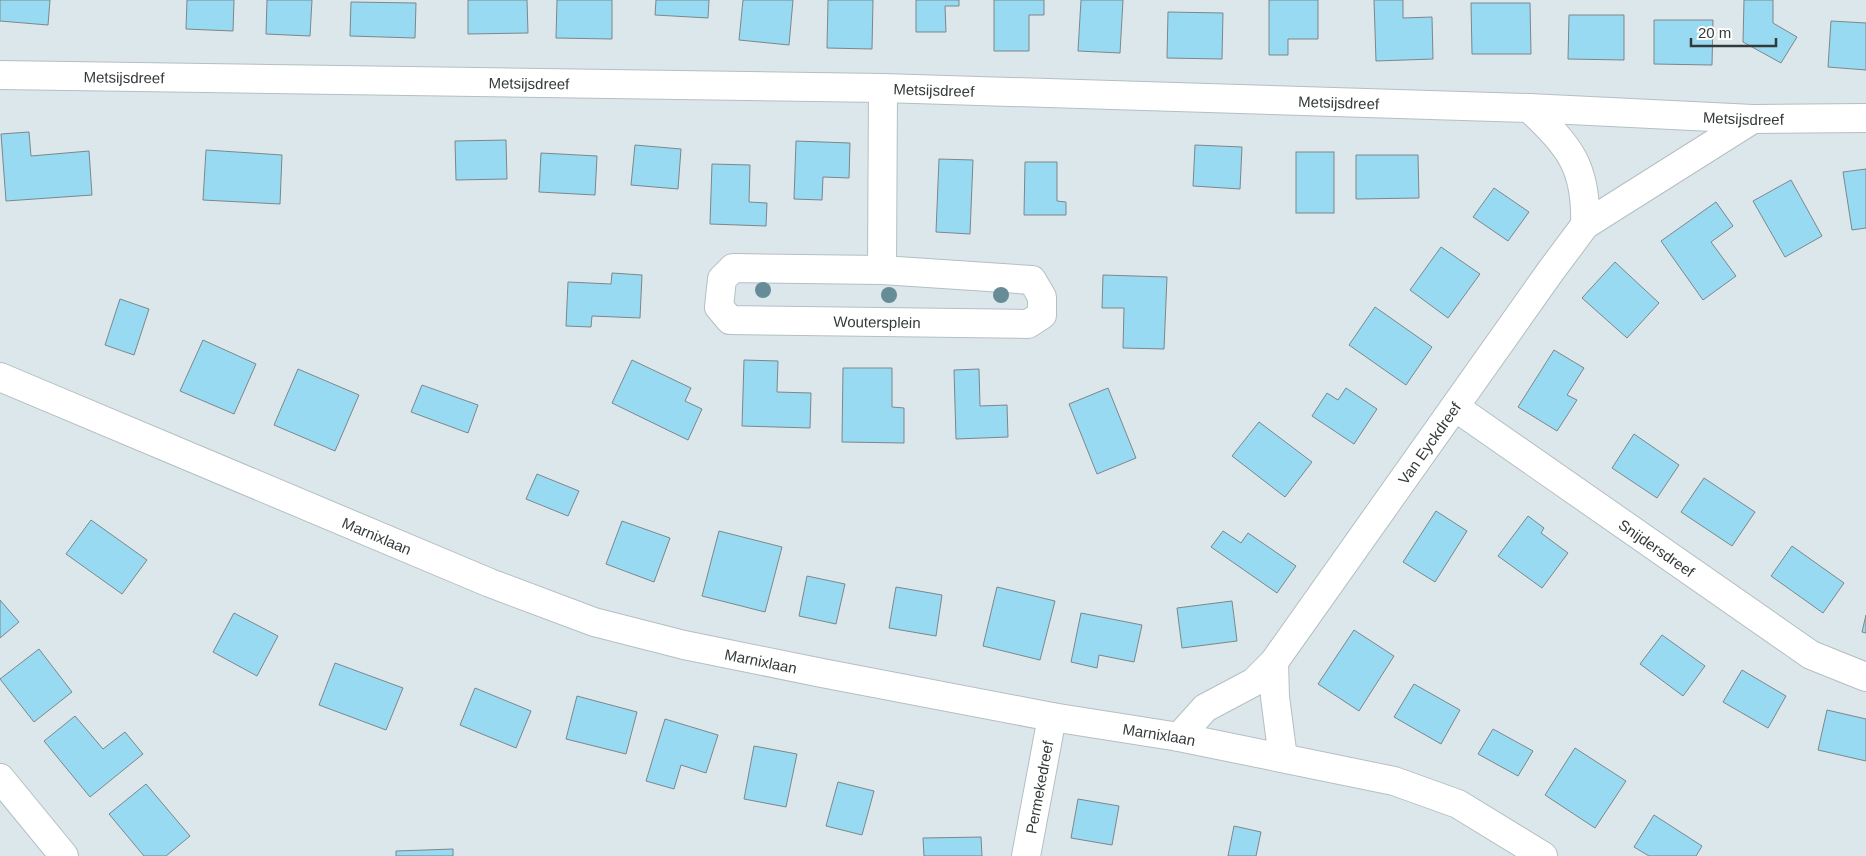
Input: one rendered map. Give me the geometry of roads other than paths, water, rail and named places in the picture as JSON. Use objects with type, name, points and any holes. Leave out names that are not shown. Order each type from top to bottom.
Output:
[{"type":"street","name":"Metsijsdreef","points":[[0,75],[883,88],[1529,108],[1753,119],[1866,118]]},
{"type":"street","points":[[882,270],[883,88]]},
{"type":"street","points":[[1529,108],[1557,134],[1579,169],[1584,188],[1586,225]]},
{"type":"street","name":"Van Eyckdreef","points":[[1179,737],[1205,708],[1254,682],[1274,662],[1550,272],[1586,225],[1753,119]]},
{"type":"street","name":"Woutersplein","points":[[733,268],[882,270],[1032,280],[1042,297],[1042,314],[1028,324],[730,320],[719,307],[722,279],[733,268]]},
{"type":"street","name":"Marnixlaan","points":[[0,377],[490,584],[594,622],[684,645],[1052,717],[1179,737],[1394,781],[1458,804],[1543,856]]},
{"type":"street","name":"Snijdersdreef","points":[[1455,407],[1811,655],[1866,677]]},
{"type":"street","points":[[1274,662],[1275,697],[1283,758]]},
{"type":"street","name":"Permekedreef","points":[[1026,856],[1052,717]]},
{"type":"street","points":[[0,778],[64,856]]}]
